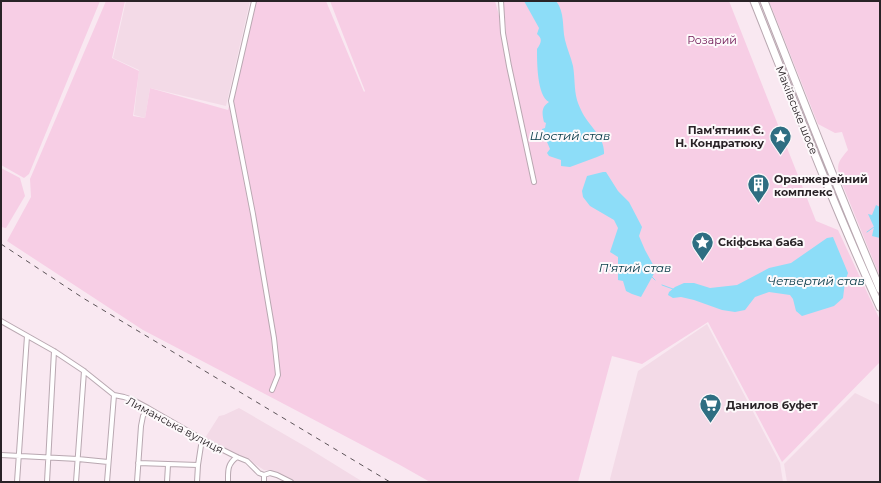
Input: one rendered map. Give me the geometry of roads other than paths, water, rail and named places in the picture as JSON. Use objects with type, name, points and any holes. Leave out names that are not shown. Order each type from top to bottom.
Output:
[{"type":"main road","name":"Макіївське шосе","points":[[754,1],[815,154],[880,307]]},
{"type":"main road","name":"Макіївське шосе","points":[[764,1],[822,150],[880,289]]},
{"type":"street","points":[[254,1],[231,101],[239,135],[274,338],[278,375],[272,390]]},
{"type":"street","points":[[502,1],[503,33],[534,182]]},
{"type":"street","name":"Лиманська вулиця","points":[[1,321],[54,351],[84,371],[114,395],[133,400],[247,461],[259,473],[264,475]]},
{"type":"street","points":[[17,482],[27,336]]},
{"type":"street","points":[[47,482],[54,351]]},
{"type":"street","points":[[76,482],[84,371]]},
{"type":"street","points":[[106,482],[114,395]]},
{"type":"street","points":[[137,482],[143,416],[148,408]]},
{"type":"street","points":[[196,482],[202,438]]},
{"type":"street","points":[[1,455],[108,462]]},
{"type":"street","points":[[228,482],[229,465],[237,457]]},
{"type":"street","points":[[138,463],[198,465]]},
{"type":"street","points":[[167,482],[168,464]]},
{"type":"street","points":[[264,482],[264,475],[270,473],[291,482]]},
{"type":"water","name":"Шостий став","points":[[524,1],[556,1],[559,5],[562,15],[565,40],[573,66],[577,102],[586,119],[600,137],[604,148],[604,154],[570,167],[561,166],[561,160],[549,156],[547,153],[550,149],[547,142],[543,139],[542,129],[545,128],[546,123],[544,122],[543,108],[549,102],[545,99],[542,93],[538,78],[537,62],[537,49],[541,39],[537,34],[539,28]]},
{"type":"water","name":"П'ятий став","points":[[606,172],[618,191],[629,202],[642,227],[639,236],[656,270],[641,297],[626,291],[623,281],[618,280],[618,257],[610,252],[618,228],[614,220],[590,206],[583,197],[582,191],[587,176]]},
{"type":"water","points":[[876,205],[880,207],[880,238],[872,236],[874,227],[868,214],[872,215]]},
{"type":"water","name":"Четвертий став","points":[[833,237],[848,273],[843,298],[834,306],[802,316],[796,311],[793,299],[790,295],[769,292],[755,297],[745,310],[735,312],[722,310],[681,297],[673,298],[668,295],[669,292],[675,287],[684,283],[694,283],[710,288],[737,285],[769,268],[791,263],[827,238]]},
{"type":"waterway","points":[[867,232],[874,227]]},
{"type":"waterway","points":[[652,277],[655,280]]},
{"type":"waterway","points":[[662,285],[673,289]]},
{"type":"railway","points":[[1,244],[83,298],[390,482]]},
{"type":"place","name":"Пам'ятник Є. Н. Кондратюку","points":[[780,156]]},
{"type":"place","name":"Оранжерейний комплекс","points":[[759,204]]},
{"type":"place","name":"Скіфська баба","points":[[702,262]]},
{"type":"place","name":"Данилов буфет","points":[[711,424]]},
{"type":"park label","name":"Розарий","points":[[712,40]]}]
